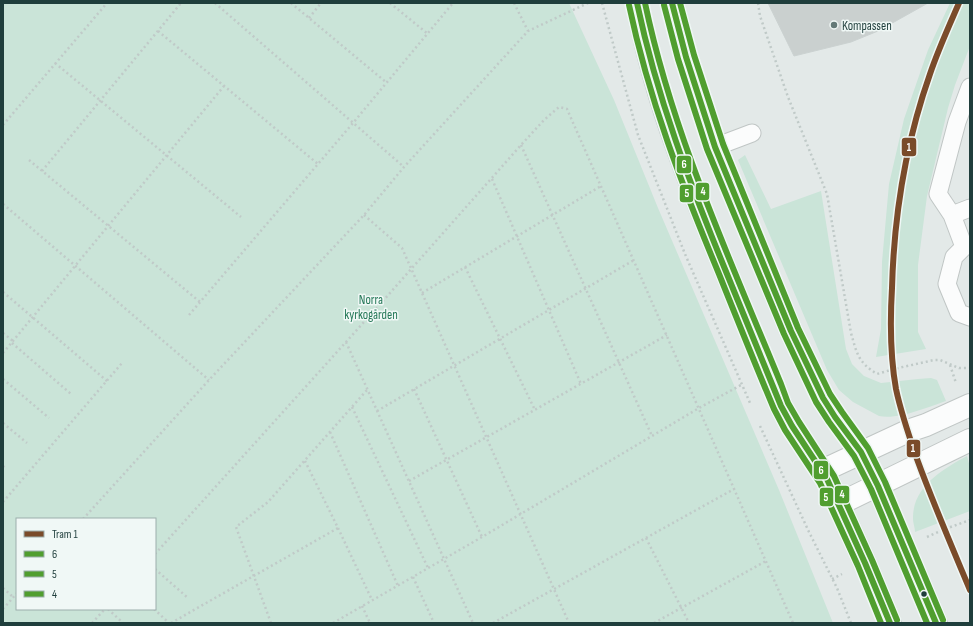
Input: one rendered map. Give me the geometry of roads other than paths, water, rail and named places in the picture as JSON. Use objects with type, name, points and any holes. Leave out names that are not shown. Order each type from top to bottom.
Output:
[{"type":"main road","points":[[637,3],[652,70],[672,133],[699,205],[781,406],[792,426],[822,471],[839,504],[890,623]]},
{"type":"main road","points":[[672,3],[686,57],[715,147],[791,331],[823,398],[861,452],[878,486],[936,623]]},
{"type":"main road","points":[[822,471],[861,452],[970,405]]},
{"type":"main road","points":[[839,504],[970,440]]},
{"type":"lane","points":[[970,87],[957,122],[938,194],[952,214],[967,246],[954,257],[947,284],[959,313],[970,317]]},
{"type":"lane","points":[[715,147],[752,133]]},
{"type":"lane","points":[[952,214],[970,208]]},
{"type":"tram line","name":"1","points":[[959,3],[930,74],[914,126],[908,152],[895,233],[891,300],[891,338],[896,389],[905,424],[917,459],[970,590]]},
{"type":"place","name":"Kompassen","points":[[834,25]]},
{"type":"park label","name":"Norra kyrkogården","points":[[371,306]]}]
